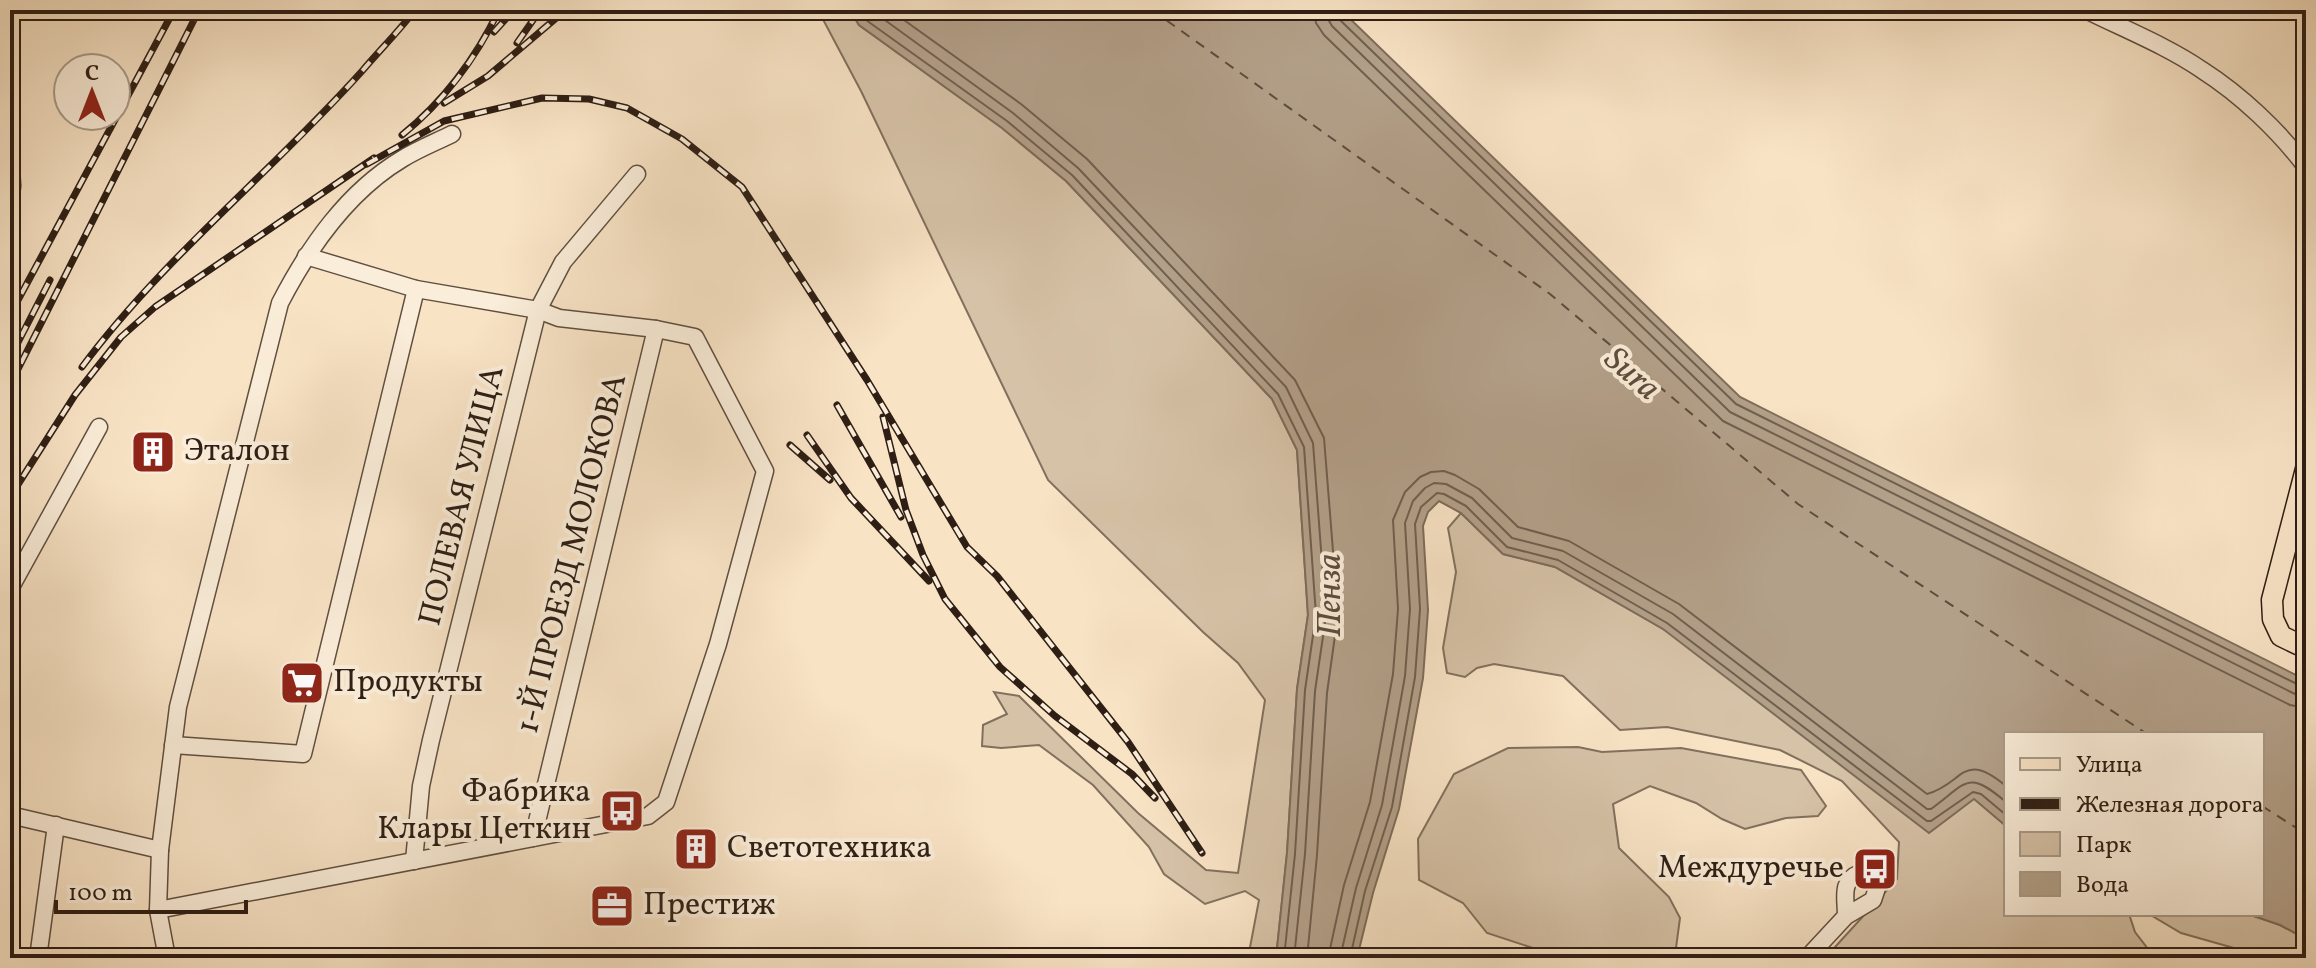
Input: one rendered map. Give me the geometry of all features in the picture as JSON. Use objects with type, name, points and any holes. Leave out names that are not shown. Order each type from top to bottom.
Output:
[{"type":"main road","points":[[2306,469],[2272,600],[2273,619],[2281,636],[2306,648]]},
{"type":"street","points":[[2086,10],[2202,69],[2239,98],[2292,148],[2306,167]]},
{"type":"street","points":[[167,958],[158,910],[160,850],[178,707],[280,303],[306,256],[359,191],[402,159],[452,134]]},
{"type":"street","name":"ПОЛЕВАЯ УЛИЦА","points":[[414,861],[421,786],[431,740],[538,310],[563,262],[637,174]]},
{"type":"street","points":[[158,910],[648,816],[666,802],[718,644],[765,471],[695,337],[656,329],[559,318],[538,310],[416,289],[306,256]]},
{"type":"street","points":[[173,745],[303,754],[416,289]]},
{"type":"street","name":"1-Й ПРОЕЗД МОЛОКОВА","points":[[533,838],[656,329]]},
{"type":"street","points":[[10,589],[99,427]]},
{"type":"street","points":[[10,815],[160,850]]},
{"type":"street","points":[[38,958],[56,825]]},
{"type":"street","points":[[1807,958],[1846,916],[1873,900],[1877,888],[1872,878],[1860,873],[1850,877],[1845,885],[1846,916]]},
{"type":"green space","points":[[818,10],[850,10],[859,25],[1002,128],[1066,181],[1272,399],[1297,450],[1308,615],[1297,689],[1287,853],[1276,958],[1248,958],[1259,900],[1245,891],[1205,904],[1164,874],[1149,847],[1093,785],[1039,745],[982,746],[983,725],[1007,714],[994,692],[1019,696],[1138,813],[1206,870],[1238,873],[1265,700],[1238,663],[1048,480],[861,91]]},
{"type":"green space","points":[[1461,513],[1503,554],[1555,567],[1975,799],[2004,824],[2004,916],[2130,916],[2135,932],[2155,958],[1825,958],[1897,879],[1899,842],[1842,781],[1780,750],[1667,727],[1620,730],[1563,676],[1494,664],[1477,668],[1465,677],[1447,673],[1443,648],[1456,572],[1448,528]]},
{"type":"green space","points":[[1578,747],[1602,752],[1681,748],[1801,770],[1826,806],[1818,816],[1786,818],[1745,829],[1696,803],[1650,786],[1613,804],[1619,848],[1669,897],[1680,918],[1676,948],[1672,958],[1566,958],[1487,933],[1463,903],[1419,880],[1418,839],[1454,774],[1508,748]]},
{"type":"green space","points":[[2152,916],[2254,916],[2306,939],[2306,958],[2269,958],[2181,933]]},
{"type":"water","points":[[850,10],[1341,10],[1740,397],[2306,680],[2306,939],[2254,916],[2264,916],[2264,732],[2004,732],[2004,824],[1974,799],[1929,833],[1663,629],[1555,567],[1503,554],[1461,513],[1439,501],[1428,512],[1423,526],[1428,610],[1423,678],[1399,809],[1357,958],[1276,958],[1287,853],[1297,689],[1308,615],[1297,450],[1272,399],[1066,181],[1002,128],[859,25]]},
{"type":"ferry route","points":[[1152,10],[1550,294],[1798,504],[2144,732]]},
{"type":"ferry route","points":[[2264,807],[2306,834]]},
{"type":"railway","points":[[10,315],[174,10]]},
{"type":"railway","points":[[10,385],[199,10]]},
{"type":"railway","points":[[82,367],[148,289],[328,108],[415,10]]},
{"type":"railway","points":[[402,135],[432,108],[458,78],[499,10]]},
{"type":"railway","points":[[494,32],[514,10]]},
{"type":"railway","points":[[517,43],[538,13]]},
{"type":"railway","points":[[444,103],[488,76],[561,14]]},
{"type":"railway","points":[[10,268],[18,186],[13,94]]},
{"type":"railway","points":[[367,164],[444,121],[542,98],[589,99],[627,108],[682,139],[742,187],[867,380],[967,547],[997,576],[1128,742],[1202,853]]},
{"type":"railway","points":[[10,497],[75,395],[121,337],[155,307],[374,158]]},
{"type":"railway","points":[[10,358],[50,280]]},
{"type":"railway","points":[[837,405],[901,517]]},
{"type":"railway","points":[[883,417],[906,510],[923,555],[945,599],[1000,667],[1055,716],[1132,774],[1155,798]]},
{"type":"railway","points":[[807,435],[851,498],[929,581]]},
{"type":"railway","points":[[790,445],[830,480]]},
{"type":"place","name":"Эталон","points":[[153,452]]},
{"type":"place","name":"Продукты","points":[[302,683]]},
{"type":"place","name":"Фабрика Клары Цеткин","points":[[622,811]]},
{"type":"place","name":"Светотехника","points":[[696,849]]},
{"type":"place","name":"Междуречье","points":[[1875,869]]},
{"type":"place","name":"Престиж","points":[[612,906]]},
{"type":"water label","name":"Sura","points":[[1631,375]]},
{"type":"water label","name":"Пенза","points":[[1331,595]]}]
